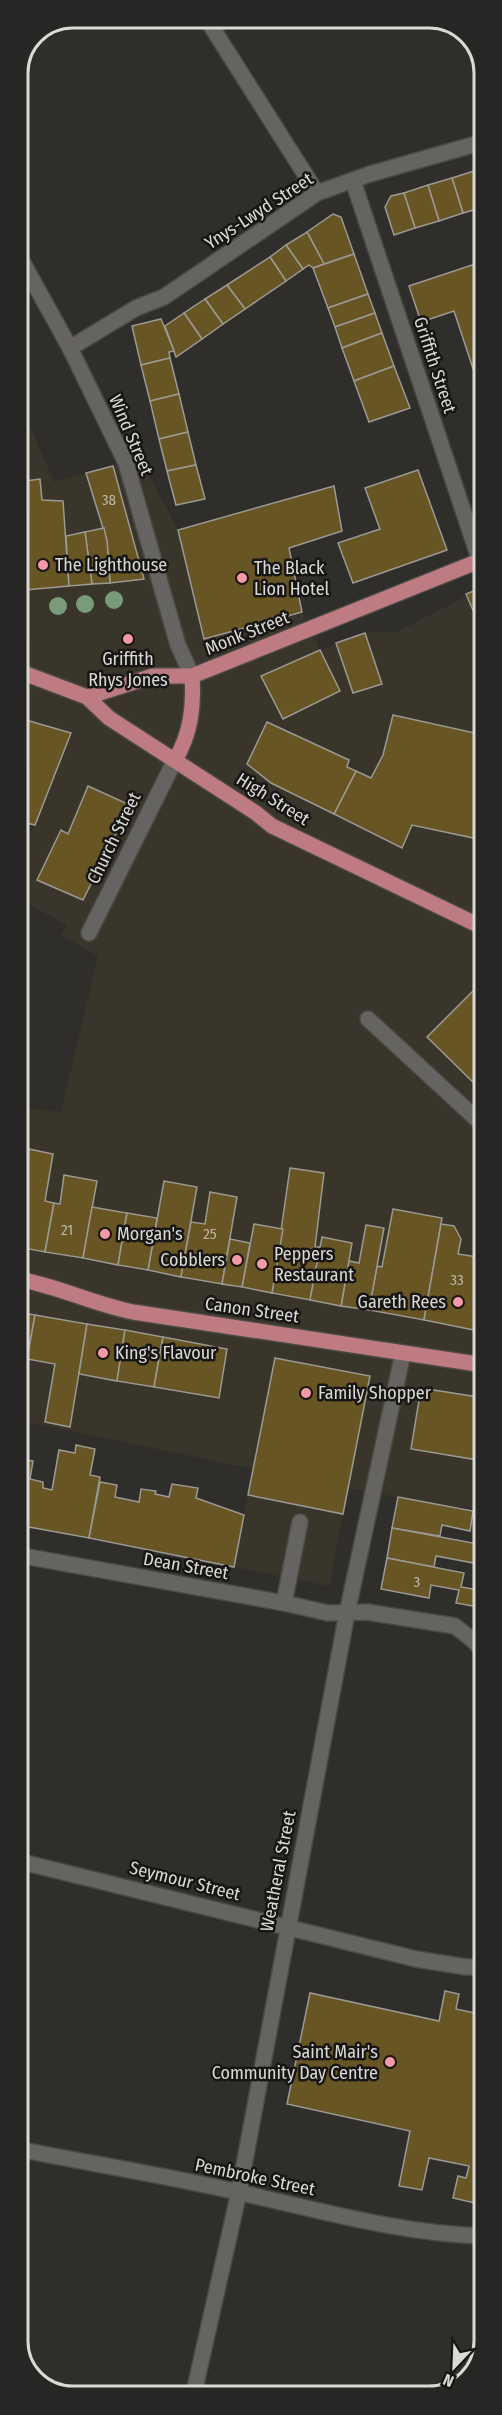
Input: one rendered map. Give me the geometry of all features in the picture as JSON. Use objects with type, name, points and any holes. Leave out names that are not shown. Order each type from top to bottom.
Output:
[{"type":"main road","name":"Monk Street","points":[[87,697],[153,676],[192,676],[473,564]]},
{"type":"main road","points":[[28,675],[87,697]]},
{"type":"main road","points":[[175,760],[182,748],[194,706],[192,676]]},
{"type":"main road","name":"High Street","points":[[87,697],[109,718],[256,813],[272,826],[473,923]]},
{"type":"main road","name":"Canon Street","points":[[29,1281],[39,1282],[107,1307],[133,1312],[474,1363]]},
{"type":"street","points":[[213,28],[317,193]]},
{"type":"street","name":"Ynys-Lwyd Street","points":[[70,348],[136,308],[164,297],[317,193],[370,174],[473,145]]},
{"type":"street","name":"Griffith Street","points":[[353,181],[473,534]]},
{"type":"street","name":"Wind Street","points":[[28,272],[70,348],[126,463],[178,645],[192,676]]},
{"type":"street","name":"Church Street","points":[[90,933],[175,760]]},
{"type":"street","points":[[368,1019],[384,1031],[473,1116]]},
{"type":"street","name":"Weatheral Street","points":[[195,2386],[239,2192],[347,1613],[403,1353]]},
{"type":"street","points":[[284,1603],[300,1522]]},
{"type":"street","name":"Dean Street","points":[[29,1557],[328,1613],[367,1612],[454,1626],[474,1643]]},
{"type":"street","name":"Seymour Street","points":[[29,1864],[287,1925],[416,1959],[474,1967]]},
{"type":"street","name":"Pembroke Street","points":[[29,2151],[239,2192],[363,2221],[474,2236]]},
{"type":"shaded area","points":[[28,422],[54,482],[113,466],[137,453],[178,530],[334,486],[342,531],[289,549],[302,612],[320,650],[372,631],[395,633],[473,593],[474,1508],[445,1506],[348,1488],[329,1586],[234,1567],[253,1469],[29,1422],[28,1108],[61,1112],[98,956],[61,935],[67,925],[28,905],[28,839],[34,826],[28,824]]},
{"type":"building","points":[[473,171],[473,210],[463,213],[452,178]]},
{"type":"building","points":[[452,178],[463,213],[439,221],[428,185]]},
{"type":"building","points":[[428,185],[439,221],[415,228],[404,193]]},
{"type":"building","points":[[404,193],[415,228],[394,235],[385,207],[391,196]]},
{"type":"building","points":[[333,214],[341,217],[354,254],[324,264],[307,232]]},
{"type":"building","points":[[307,232],[324,264],[313,268],[309,265],[303,269],[286,245]]},
{"type":"building","points":[[286,245],[303,269],[286,281],[270,257]]},
{"type":"building","points":[[354,254],[368,294],[328,308],[313,268]]},
{"type":"building","points":[[270,257],[286,281],[245,309],[227,285]]},
{"type":"building","points":[[473,265],[473,369],[454,311],[421,322],[409,286]]},
{"type":"building","points":[[227,285],[245,309],[223,324],[205,299]]},
{"type":"building","points":[[368,294],[375,313],[335,327],[328,308]]},
{"type":"building","points":[[205,299],[223,324],[202,339],[184,313]]},
{"type":"building","points":[[184,313],[202,339],[176,357],[165,326]]},
{"type":"building","points":[[375,313],[382,333],[342,348],[335,327]]},
{"type":"building","points":[[161,319],[174,351],[169,352],[170,358],[141,365],[132,326]]},
{"type":"building","points":[[382,333],[394,366],[354,381],[342,348]]},
{"type":"building","points":[[170,358],[179,394],[150,401],[141,365]]},
{"type":"building","points":[[394,366],[410,408],[369,422],[354,381]]},
{"type":"building","points":[[179,394],[188,432],[159,439],[150,401]]},
{"type":"building","points":[[188,432],[196,465],[167,471],[159,439]]},
{"type":"building","points":[[196,465],[205,499],[176,505],[167,471]]},
{"type":"building","points":[[113,466],[144,579],[110,583],[107,541],[86,473]]},
{"type":"building","points":[[418,470],[447,550],[353,583],[338,543],[380,529],[365,488]]},
{"type":"building","points":[[40,479],[42,500],[63,501],[69,586],[28,590],[28,481]]},
{"type":"building","name":"The Black Lion Hotel","points":[[334,486],[342,531],[289,548],[302,612],[204,639],[178,530]]},
{"type":"building","points":[[104,528],[110,583],[92,584],[85,532]]},
{"type":"building","points":[[85,532],[92,584],[69,586],[66,536]]},
{"type":"building","points":[[473,591],[473,611],[466,594]]},
{"type":"building","points":[[365,633],[382,684],[353,693],[336,643]]},
{"type":"building","points":[[320,650],[340,691],[283,719],[261,676]]},
{"type":"building","points":[[393,715],[473,733],[473,838],[412,825],[402,848],[334,814],[356,771],[371,778],[383,755]]},
{"type":"building","points":[[28,721],[71,733],[35,825],[28,823]]},
{"type":"building","points":[[267,722],[349,760],[347,767],[356,771],[334,814],[271,783],[247,764]]},
{"type":"building","points":[[88,786],[130,805],[83,900],[37,880],[61,830],[68,834]]},
{"type":"building","points":[[473,991],[473,1083],[427,1037]]},
{"type":"building","points":[[29,1149],[53,1154],[45,1201],[54,1203],[45,1252],[29,1249]]},
{"type":"building","points":[[290,1168],[324,1173],[315,1247],[320,1247],[310,1300],[272,1293]]},
{"type":"building","points":[[64,1175],[97,1181],[83,1258],[45,1252],[54,1203],[60,1204]]},
{"type":"building","points":[[164,1181],[197,1187],[181,1277],[148,1270]]},
{"type":"building","points":[[210,1192],[237,1197],[222,1284],[181,1277],[191,1222],[205,1224]]},
{"type":"building","points":[[92,1207],[127,1213],[118,1265],[83,1258]]},
{"type":"building","points":[[393,1209],[442,1218],[424,1320],[369,1310],[377,1266],[382,1267]]},
{"type":"building","points":[[127,1213],[157,1218],[148,1270],[118,1265]]},
{"type":"building","points":[[254,1224],[283,1229],[272,1293],[242,1287]]},
{"type":"building","points":[[441,1224],[454,1226],[461,1239],[458,1254],[474,1256],[474,1330],[424,1320]]},
{"type":"building","points":[[366,1225],[384,1228],[369,1310],[341,1306],[349,1261],[359,1263]]},
{"type":"building","points":[[322,1237],[352,1243],[341,1306],[310,1300]]},
{"type":"building","points":[[230,1239],[250,1243],[242,1287],[222,1284]]},
{"type":"building","points":[[29,1314],[35,1315],[29,1351]]},
{"type":"building","points":[[35,1315],[87,1324],[70,1427],[45,1422],[55,1364],[29,1359]]},
{"type":"building","points":[[87,1324],[125,1330],[117,1381],[79,1374]]},
{"type":"building","points":[[125,1330],[163,1337],[154,1387],[117,1381]]},
{"type":"building","points":[[163,1337],[227,1349],[219,1398],[154,1387]]},
{"type":"building","points":[[275,1358],[370,1376],[343,1514],[248,1495]]},
{"type":"building","points":[[421,1388],[474,1396],[474,1459],[411,1449]]},
{"type":"building","points":[[76,1445],[95,1449],[90,1475],[100,1477],[89,1538],[29,1527],[29,1460],[33,1461],[30,1479],[43,1482],[43,1488],[52,1490],[59,1450],[75,1453]]},
{"type":"building","points":[[100,1482],[117,1485],[115,1497],[139,1502],[141,1489],[156,1491],[155,1494],[169,1497],[172,1484],[198,1488],[196,1498],[244,1515],[234,1567],[89,1538]]},
{"type":"building","points":[[398,1497],[473,1511],[470,1531],[442,1525],[440,1536],[392,1528]]},
{"type":"building","points":[[392,1528],[474,1543],[474,1563],[436,1556],[434,1567],[387,1558]]},
{"type":"building","points":[[387,1558],[464,1573],[461,1587],[474,1589],[474,1606],[456,1603],[459,1590],[431,1585],[429,1598],[381,1589]]},
{"type":"building","name":"Saint Mair's Community Day Centre","points":[[445,1991],[459,1994],[456,2009],[474,2013],[474,2203],[453,2198],[458,2176],[466,2178],[469,2166],[429,2158],[422,2190],[399,2186],[410,2131],[287,2104],[310,1993],[439,2021]]},
{"type":"place","name":"The Lighthouse","points":[[43,565]]},
{"type":"place","name":"The Black Lion Hotel","points":[[242,578]]},
{"type":"place","name":"Griffith Rhys Jones","points":[[128,639]]},
{"type":"place","name":"Morgan's","points":[[105,1234]]},
{"type":"place","name":"Cobblers","points":[[237,1260]]},
{"type":"place","name":"Peppers Restaurant","points":[[262,1264]]},
{"type":"place","name":"Gareth Rees","points":[[458,1302]]},
{"type":"place","name":"King's Flavour","points":[[103,1353]]},
{"type":"place","name":"Family Shopper","points":[[306,1393]]},
{"type":"place","name":"Saint Mair's Community Day Centre","points":[[390,2062]]}]
